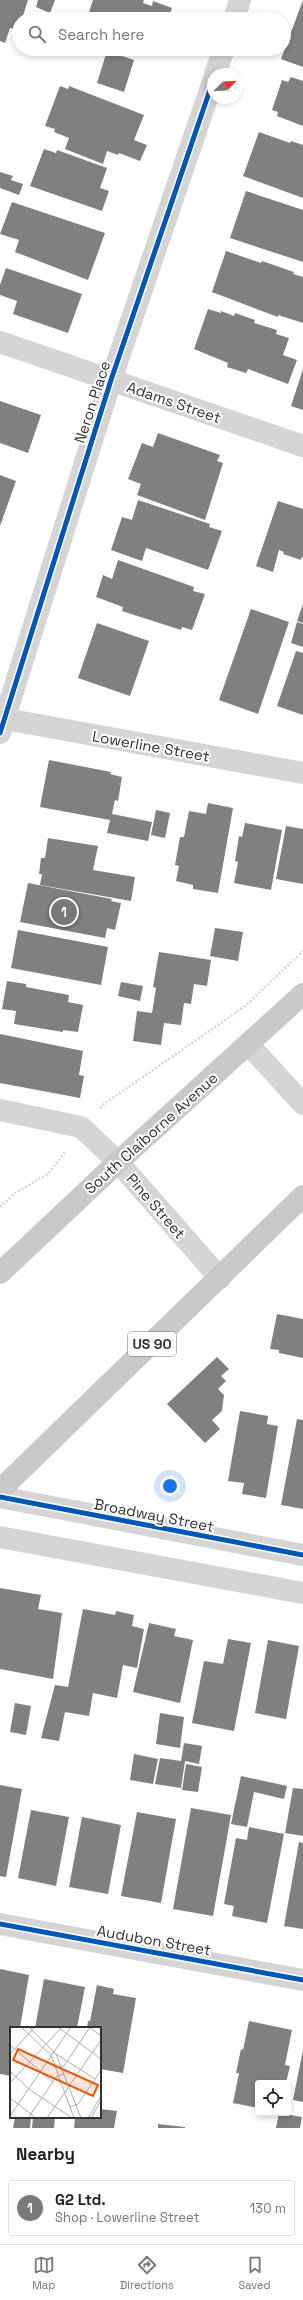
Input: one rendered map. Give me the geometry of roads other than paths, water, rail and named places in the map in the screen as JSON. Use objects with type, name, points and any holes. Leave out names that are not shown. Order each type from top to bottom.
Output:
[{"type":"main road","name":"South Claiborne Avenue","points":[[0,1273],[118,1162],[303,994]]},
{"type":"main road","name":"US 90","points":[[0,1490],[303,1196]]},
{"type":"street","points":[[236,12],[240,0]]},
{"type":"street","points":[[217,68],[221,56]]},
{"type":"street","name":"Neron Place","points":[[1,724],[111,380],[207,99]]},
{"type":"street","name":"Adams Street","points":[[0,342],[303,446]]},
{"type":"street","name":"Lowerline Street","points":[[1,724],[303,773]]},
{"type":"street","points":[[248,1044],[303,1104]]},
{"type":"street","name":"Pine Street","points":[[0,1110],[81,1127],[118,1162],[220,1278]]},
{"type":"street","name":"Broadway Street","points":[[0,1497],[303,1555]]},
{"type":"street","points":[[0,1537],[303,1593]]},
{"type":"street","name":"Audubon Street","points":[[0,1924],[303,1980]]},
{"type":"place","name":"G2 Ltd.","points":[[64,912]]}]
